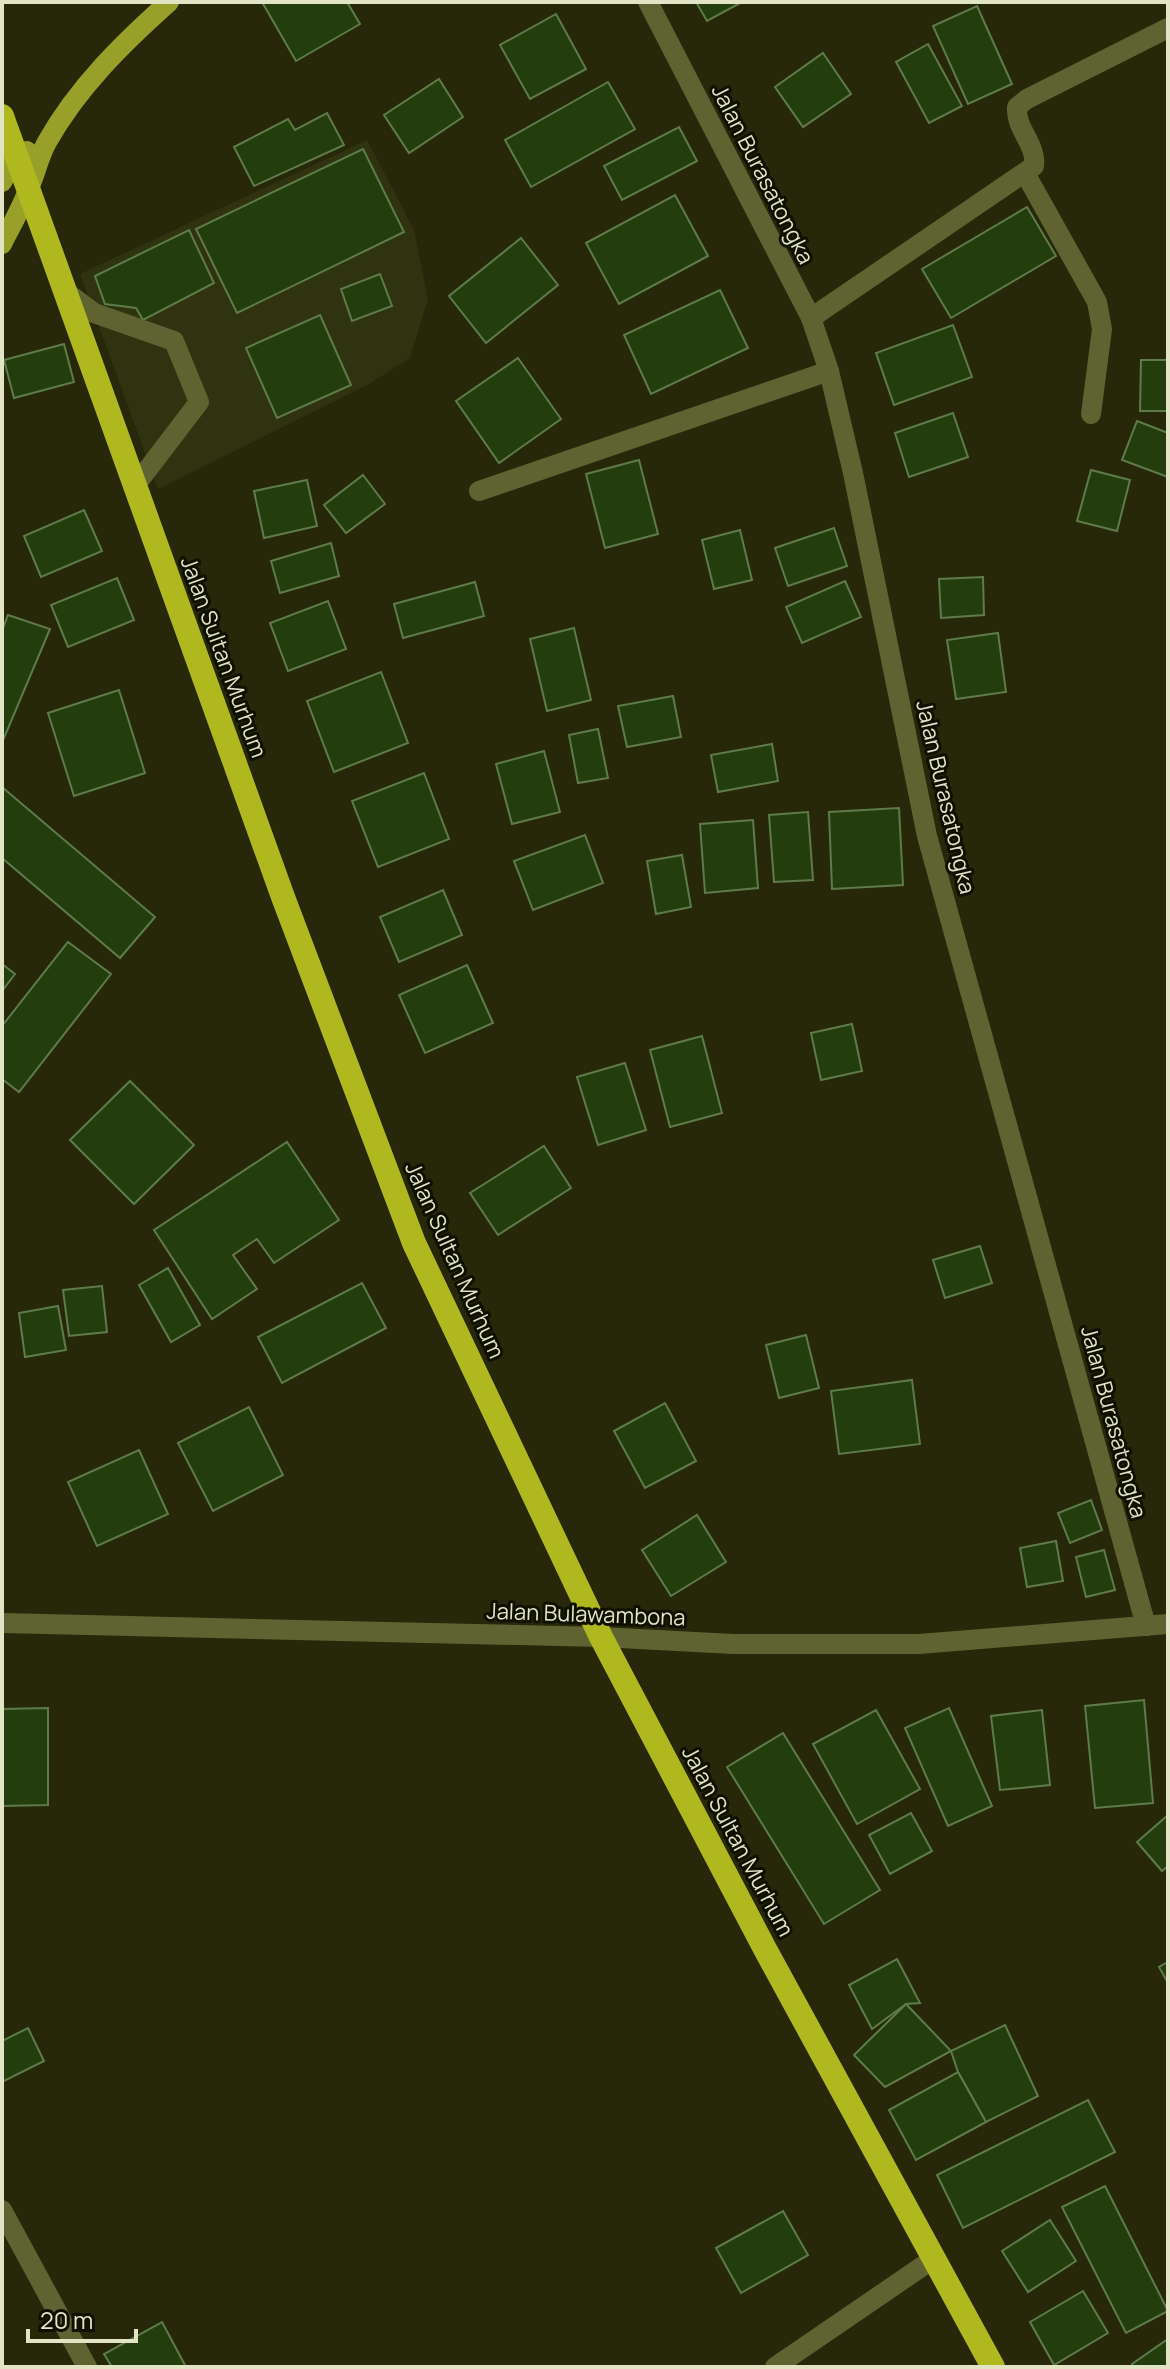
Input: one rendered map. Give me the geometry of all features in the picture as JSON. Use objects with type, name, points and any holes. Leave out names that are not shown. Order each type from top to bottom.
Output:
[{"type":"highway","name":"Jalan Sultan Murhum","points":[[2,116],[278,883],[414,1243],[601,1637],[765,1949],[993,2367]]},
{"type":"main road","points":[[2,244],[29,190],[45,144],[92,77],[169,2]]},
{"type":"main road","points":[[2,182],[16,156],[45,144]]},
{"type":"street","name":"Jalan Burasatongka","points":[[648,2],[811,318],[829,371],[853,473],[927,836],[1146,1626]]},
{"type":"street","points":[[811,318],[1034,166],[1036,155],[1016,117],[1017,107],[1027,99],[1168,28]]},
{"type":"street","points":[[1025,173],[1097,302],[1102,329],[1091,414]]},
{"type":"street","points":[[65,291],[94,313],[174,341],[199,402],[135,486]]},
{"type":"street","points":[[479,491],[829,371]]},
{"type":"street","name":"Jalan Bulawambona","points":[[2,1623],[601,1637],[733,1644],[919,1644],[1168,1624]]},
{"type":"street","points":[[2,2210],[87,2367]]},
{"type":"street","points":[[775,2367],[933,2259]]},
{"type":"shaded area","points":[[367,140],[414,230],[428,299],[410,358],[369,384],[158,489],[80,274]]},
{"type":"building","points":[[262,2],[347,2],[360,24],[296,61]]},
{"type":"building","points":[[696,2],[742,2],[707,21]]},
{"type":"building","points":[[977,6],[1012,84],[968,104],[933,26]]},
{"type":"building","points":[[556,14],[586,69],[530,99],[500,45]]},
{"type":"building","points":[[928,44],[962,106],[929,123],[896,62]]},
{"type":"building","points":[[823,53],[851,94],[803,127],[775,87]]},
{"type":"building","points":[[439,79],[463,117],[409,153],[384,115]]},
{"type":"building","points":[[608,82],[635,129],[531,187],[505,140]]},
{"type":"building","points":[[327,113],[344,145],[254,186],[234,147],[288,119],[295,130]]},
{"type":"building","points":[[679,127],[697,161],[622,200],[604,166]]},
{"type":"building","points":[[363,149],[404,232],[237,313],[196,229]]},
{"type":"building","points":[[675,195],[708,256],[619,304],[586,243]]},
{"type":"building","points":[[1027,207],[1056,256],[951,318],[922,269]]},
{"type":"building","points":[[189,230],[214,283],[143,320],[136,308],[105,304],[95,276]]},
{"type":"building","points":[[521,238],[558,285],[486,343],[449,296]]},
{"type":"building","points":[[380,274],[392,306],[352,321],[341,289]]},
{"type":"building","points":[[720,290],[748,348],[651,394],[624,335]]},
{"type":"building","points":[[320,315],[351,385],[277,418],[246,348]]},
{"type":"building","points":[[953,325],[972,377],[894,405],[876,353]]},
{"type":"building","points":[[64,344],[74,382],[14,398],[4,360]]},
{"type":"building","points":[[518,358],[561,419],[499,463],[456,401]]},
{"type":"building","points":[[1141,360],[1168,360],[1168,411],[1140,411]]},
{"type":"building","points":[[953,413],[968,457],[909,477],[895,433]]},
{"type":"building","points":[[1137,421],[1168,433],[1168,477],[1122,460]]},
{"type":"building","points":[[639,460],[658,534],[605,548],[586,474]]},
{"type":"building","points":[[1091,470],[1130,480],[1117,531],[1077,521]]},
{"type":"building","points":[[363,475],[385,504],[346,533],[324,505]]},
{"type":"building","points":[[307,480],[317,526],[264,538],[254,491]]},
{"type":"building","points":[[84,510],[102,551],[41,577],[24,536]]},
{"type":"building","points":[[834,528],[847,566],[788,586],[775,548]]},
{"type":"building","points":[[740,530],[752,580],[714,589],[702,540]]},
{"type":"building","points":[[331,543],[339,576],[280,593],[271,561]]},
{"type":"building","points":[[983,577],[984,615],[941,618],[939,579]]},
{"type":"building","points":[[117,578],[134,620],[68,647],[51,605]]},
{"type":"building","points":[[845,581],[861,617],[802,643],[786,607]]},
{"type":"building","points":[[475,582],[484,616],[403,638],[394,604]]},
{"type":"building","points":[[328,601],[346,649],[288,671],[270,623]]},
{"type":"building","points":[[8,615],[50,629],[4,738],[2,631]]},
{"type":"building","points":[[574,628],[591,700],[547,711],[530,639]]},
{"type":"building","points":[[998,633],[1006,692],[956,699],[947,640]]},
{"type":"building","points":[[381,672],[408,743],[334,772],[307,701]]},
{"type":"building","points":[[119,690],[145,773],[74,796],[48,713]]},
{"type":"building","points":[[673,696],[681,737],[627,747],[618,706]]},
{"type":"building","points":[[598,729],[608,778],[578,783],[569,735]]},
{"type":"building","points":[[772,744],[778,781],[718,792],[711,755]]},
{"type":"building","points":[[544,751],[560,812],[512,824],[496,764]]},
{"type":"building","points":[[424,773],[449,839],[378,867],[352,801]]},
{"type":"building","points":[[2,787],[155,917],[120,958],[2,858]]},
{"type":"building","points":[[899,808],[903,885],[832,889],[829,812]]},
{"type":"building","points":[[808,812],[813,880],[774,882],[769,815]]},
{"type":"building","points":[[753,820],[758,888],[705,893],[700,824]]},
{"type":"building","points":[[585,835],[603,883],[533,910],[514,861]]},
{"type":"building","points":[[682,855],[691,907],[656,914],[647,861]]},
{"type":"building","points":[[443,890],[462,935],[399,962],[380,917]]},
{"type":"building","points":[[68,942],[111,974],[19,1092],[2,1079],[2,1026]]},
{"type":"building","points":[[2,964],[15,974],[2,991]]},
{"type":"building","points":[[467,965],[493,1023],[425,1053],[399,995]]},
{"type":"building","points":[[852,1024],[862,1071],[821,1080],[811,1033]]},
{"type":"building","points":[[702,1036],[722,1113],[670,1127],[650,1050]]},
{"type":"building","points":[[625,1063],[646,1130],[598,1145],[577,1077]]},
{"type":"building","points":[[130,1081],[194,1145],[134,1204],[70,1140]]},
{"type":"building","points":[[287,1142],[339,1220],[274,1263],[257,1239],[233,1255],[257,1289],[212,1319],[154,1230]]},
{"type":"building","points":[[544,1146],[571,1188],[498,1235],[470,1193]]},
{"type":"building","points":[[980,1246],[992,1283],[945,1298],[933,1260]]},
{"type":"building","points":[[168,1268],[200,1325],[171,1342],[139,1285]]},
{"type":"building","points":[[362,1283],[386,1328],[282,1383],[258,1337]]},
{"type":"building","points":[[102,1286],[107,1332],[69,1336],[63,1290]]},
{"type":"building","points":[[58,1306],[66,1350],[25,1357],[19,1313]]},
{"type":"building","points":[[806,1335],[819,1388],[779,1398],[766,1345]]},
{"type":"building","points":[[912,1380],[920,1444],[839,1454],[831,1391]]},
{"type":"building","points":[[665,1403],[696,1461],[645,1488],[614,1431]]},
{"type":"building","points":[[249,1407],[283,1475],[213,1511],[178,1443]]},
{"type":"building","points":[[139,1450],[168,1514],[97,1546],[68,1482]]},
{"type":"building","points":[[1091,1500],[1102,1530],[1070,1543],[1058,1513]]},
{"type":"building","points":[[697,1515],[726,1562],[671,1596],[642,1550]]},
{"type":"building","points":[[1056,1541],[1063,1581],[1027,1587],[1020,1548]]},
{"type":"building","points":[[1104,1550],[1115,1590],[1086,1597],[1076,1557]]},
{"type":"building","points":[[1144,1700],[1153,1803],[1095,1808],[1085,1706]]},
{"type":"building","points":[[48,1708],[48,1805],[2,1806],[2,1709]]},
{"type":"building","points":[[949,1708],[992,1806],[948,1826],[905,1728]]},
{"type":"building","points":[[876,1710],[920,1789],[857,1824],[813,1744]]},
{"type":"building","points":[[1042,1710],[1050,1785],[1000,1790],[991,1716]]},
{"type":"building","points":[[783,1733],[880,1890],[824,1924],[727,1767]]},
{"type":"building","points":[[911,1813],[932,1851],[890,1874],[869,1835]]},
{"type":"building","points":[[1168,1815],[1168,1866],[1162,1871],[1137,1842]]},
{"type":"building","points":[[897,1959],[920,2003],[906,2004],[872,2029],[849,1985]]},
{"type":"building","points":[[1168,1962],[1168,1983],[1159,1967]]},
{"type":"building","points":[[906,2004],[951,2051],[885,2087],[854,2055]]},
{"type":"building","points":[[1005,2025],[1038,2096],[986,2122],[958,2072],[951,2051]]},
{"type":"building","points":[[28,2028],[44,2061],[2,2082],[2,2041]]},
{"type":"building","points":[[958,2072],[986,2122],[916,2160],[889,2110]]},
{"type":"building","points":[[1088,2100],[1115,2152],[963,2228],[937,2175]]},
{"type":"building","points":[[1105,2186],[1168,2311],[1126,2333],[1062,2207]]},
{"type":"building","points":[[783,2211],[808,2255],[741,2293],[716,2248]]},
{"type":"building","points":[[1050,2220],[1076,2261],[1028,2292],[1002,2251]]},
{"type":"building","points":[[1083,2291],[1108,2333],[1054,2365],[1030,2322]]},
{"type":"building","points":[[162,2322],[186,2367],[112,2367],[104,2354]]},
{"type":"building","points":[[1168,2339],[1168,2367],[1134,2367],[1132,2364]]}]
